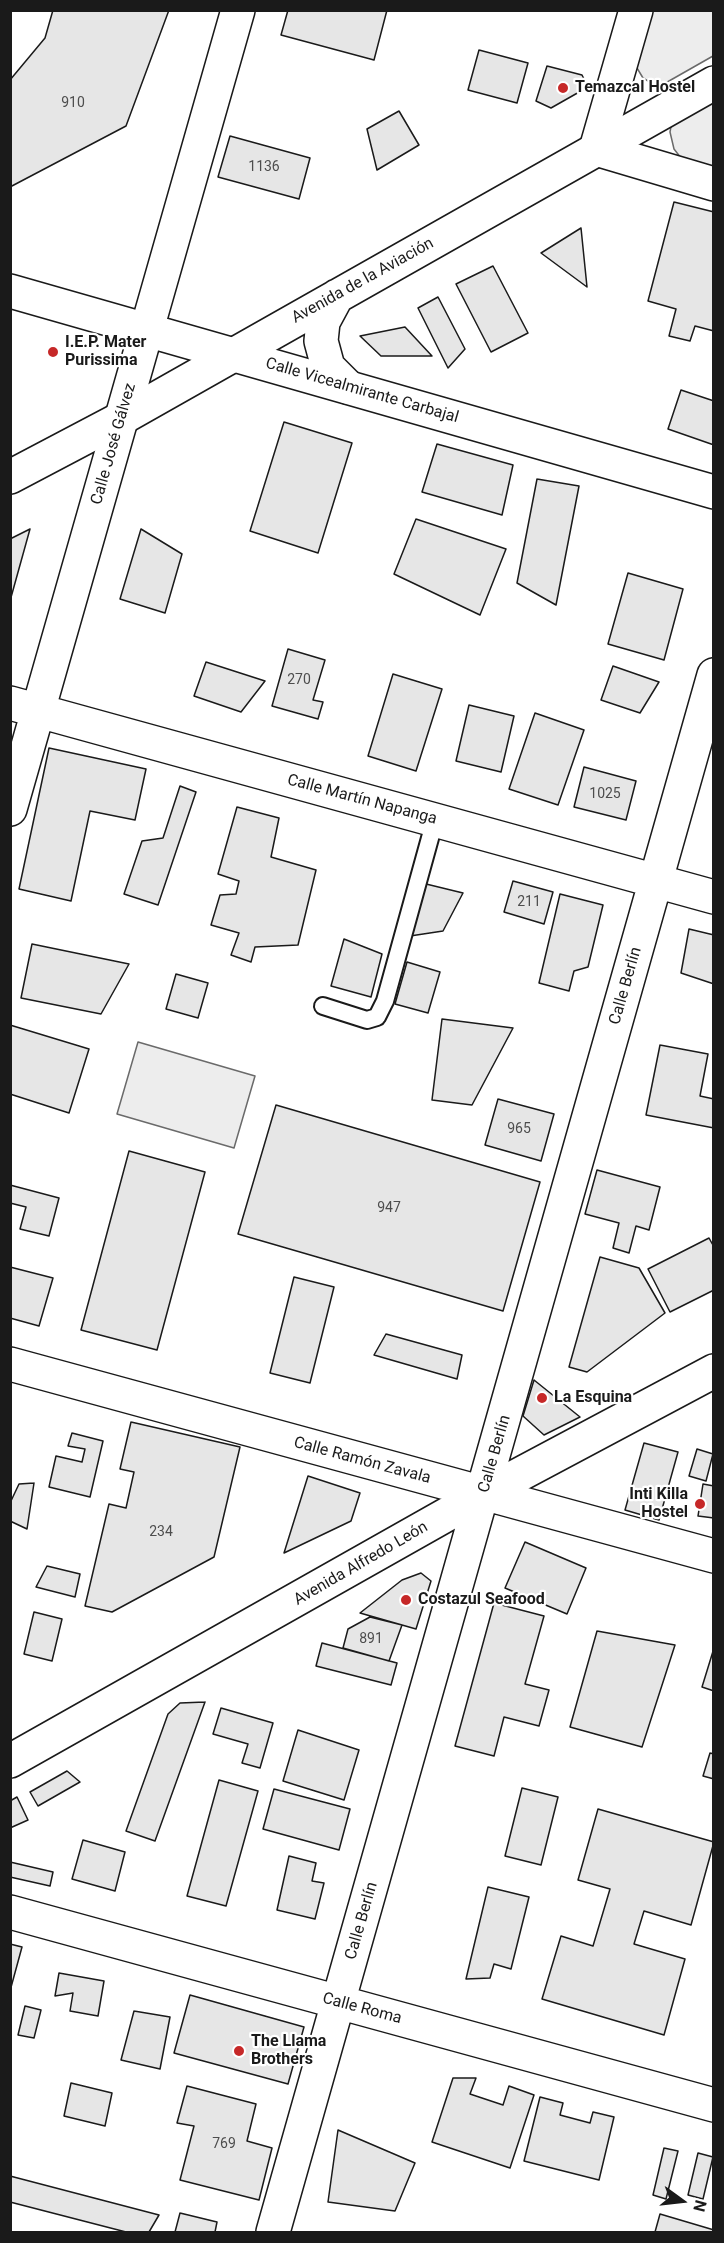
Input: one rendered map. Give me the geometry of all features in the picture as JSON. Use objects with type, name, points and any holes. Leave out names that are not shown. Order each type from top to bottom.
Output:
[{"type":"street","name":"Calle José Gálvez","points":[[10,809],[25,707],[122,418],[238,10]]},
{"type":"street","points":[[636,10],[596,149],[714,184]]},
{"type":"street","name":"Avenida de la Aviación","points":[[10,477],[122,418],[714,83]]},
{"type":"street","name":"Calle Vicealmirante Carbajal","points":[[10,291],[714,492]]},
{"type":"street","points":[[337,296],[323,322],[321,340],[328,367],[348,387]]},
{"type":"street","name":"Calle Berlín","points":[[273,2232],[714,675]]},
{"type":"street","name":"Calle Martín Napanga","points":[[25,707],[714,897]]},
{"type":"street","name":"Calle Ramón Zavala","points":[[10,1364],[714,1556]]},
{"type":"street","name":"Avenida Alfredo León","points":[[10,1761],[483,1494],[714,1371]]},
{"type":"street","name":"Calle Roma","points":[[10,1912],[714,2105]]},
{"type":"lane","points":[[323,1006],[367,1020],[376,1017],[385,1001],[435,820]]},
{"type":"shaded area","points":[[648,11],[713,11],[713,56],[662,85],[653,84],[643,78],[637,68],[637,53]]},
{"type":"shaded area","points":[[713,99],[713,167],[681,158],[674,149],[670,132],[672,121]]},
{"type":"shaded area","points":[[138,1042],[255,1076],[234,1148],[117,1114]]},
{"type":"building","points":[[53,10],[169,10],[126,126],[10,187],[10,80],[45,38]]},
{"type":"building","points":[[288,10],[387,10],[374,60],[281,35]]},
{"type":"building","points":[[479,50],[528,63],[517,103],[468,90]]},
{"type":"building","name":"Temazcal Hostel","points":[[547,66],[582,75],[588,87],[551,108],[536,101]]},
{"type":"building","points":[[399,111],[419,145],[377,170],[367,129]]},
{"type":"building","points":[[230,136],[310,158],[299,199],[218,177]]},
{"type":"building","points":[[674,202],[714,212],[714,331],[695,326],[690,341],[669,336],[676,309],[648,301]]},
{"type":"building","points":[[581,228],[587,287],[541,253]]},
{"type":"building","points":[[493,266],[528,333],[491,352],[456,284]]},
{"type":"building","points":[[438,297],[465,349],[448,368],[418,308]]},
{"type":"building","points":[[405,327],[432,356],[381,356],[360,336]]},
{"type":"building","points":[[681,390],[714,401],[714,445],[668,429]]},
{"type":"building","points":[[284,422],[352,443],[318,553],[250,531]]},
{"type":"building","points":[[437,444],[513,465],[502,515],[422,492]]},
{"type":"building","points":[[537,479],[579,486],[556,605],[517,583]]},
{"type":"building","points":[[416,519],[506,549],[480,615],[394,574]]},
{"type":"building","points":[[30,529],[10,601],[10,539]]},
{"type":"building","points":[[141,529],[182,554],[165,613],[120,599]]},
{"type":"building","points":[[628,573],[683,589],[664,660],[608,644]]},
{"type":"building","points":[[288,649],[325,660],[313,700],[323,702],[318,719],[272,706]]},
{"type":"building","points":[[206,662],[265,681],[241,712],[194,696]]},
{"type":"building","points":[[613,666],[659,682],[640,713],[601,700]]},
{"type":"building","points":[[393,674],[442,689],[416,771],[368,756]]},
{"type":"building","points":[[469,705],[514,716],[501,772],[456,761]]},
{"type":"building","points":[[535,713],[584,730],[558,805],[509,789]]},
{"type":"building","points":[[49,748],[146,769],[135,820],[90,811],[71,901],[19,889]]},
{"type":"building","points":[[584,767],[636,781],[626,820],[574,807]]},
{"type":"building","points":[[180,786],[196,792],[158,905],[124,894],[142,841],[163,838]]},
{"type":"building","points":[[237,807],[279,818],[271,857],[316,870],[298,945],[255,947],[251,962],[231,955],[239,933],[211,925],[220,895],[236,894],[239,881],[218,874]]},
{"type":"building","points":[[513,881],[553,892],[544,924],[504,912]]},
{"type":"building","points":[[422,883],[463,893],[443,931],[410,936]]},
{"type":"building","points":[[560,894],[603,905],[588,967],[574,971],[569,991],[539,983]]},
{"type":"building","points":[[689,929],[714,935],[714,984],[681,973]]},
{"type":"building","points":[[344,939],[382,954],[371,997],[331,986]]},
{"type":"building","points":[[32,944],[129,964],[101,1014],[21,998]]},
{"type":"building","points":[[407,962],[440,972],[428,1013],[395,1004]]},
{"type":"building","points":[[176,974],[208,983],[198,1018],[166,1009]]},
{"type":"building","points":[[442,1019],[513,1028],[472,1105],[432,1100]]},
{"type":"building","points":[[10,1025],[89,1049],[69,1113],[10,1094]]},
{"type":"building","points":[[660,1045],[708,1054],[700,1096],[714,1099],[714,1128],[646,1115]]},
{"type":"building","points":[[498,1099],[554,1114],[541,1161],[485,1145]]},
{"type":"building","points":[[276,1105],[540,1182],[503,1311],[238,1234]]},
{"type":"building","points":[[129,1151],[205,1172],[157,1350],[81,1330]]},
{"type":"building","points":[[597,1170],[660,1187],[649,1230],[636,1226],[629,1253],[613,1248],[619,1223],[585,1214]]},
{"type":"building","points":[[10,1185],[59,1198],[49,1236],[20,1229],[26,1207],[10,1203]]},
{"type":"building","points":[[709,1238],[714,1247],[714,1290],[670,1312],[648,1269]]},
{"type":"building","points":[[600,1257],[639,1268],[665,1313],[587,1372],[569,1367]]},
{"type":"building","points":[[10,1267],[53,1278],[39,1326],[10,1318]]},
{"type":"building","points":[[294,1277],[334,1287],[310,1383],[270,1373]]},
{"type":"building","points":[[386,1334],[462,1355],[457,1379],[374,1355]]},
{"type":"building","name":"La Esquina","points":[[534,1380],[580,1417],[544,1435],[523,1416]]},
{"type":"building","points":[[131,1422],[240,1447],[214,1557],[112,1612],[85,1606],[109,1504],[126,1508],[134,1472],[120,1469]]},
{"type":"building","points":[[72,1433],[103,1441],[90,1497],[49,1487],[56,1456],[82,1462],[85,1449],[68,1446]]},
{"type":"building","points":[[644,1443],[678,1452],[659,1520],[625,1510]]},
{"type":"building","points":[[697,1449],[713,1454],[706,1481],[689,1476]]},
{"type":"building","points":[[308,1476],[360,1493],[351,1521],[284,1553]]},
{"type":"building","points":[[34,1483],[27,1529],[10,1521],[10,1503],[19,1484]]},
{"type":"building","points":[[703,1484],[714,1486],[714,1518],[698,1516]]},
{"type":"building","points":[[525,1542],[586,1568],[567,1614],[505,1588]]},
{"type":"building","points":[[47,1566],[80,1574],[75,1597],[36,1587]]},
{"type":"building","points":[[421,1573],[431,1581],[416,1629],[360,1613],[402,1580]]},
{"type":"building","points":[[494,1603],[544,1616],[525,1684],[549,1690],[539,1726],[504,1717],[494,1756],[455,1746]]},
{"type":"building","points":[[34,1612],[62,1619],[52,1661],[24,1654]]},
{"type":"building","points":[[370,1617],[402,1625],[389,1661],[343,1648],[348,1629]]},
{"type":"building","points":[[597,1631],[675,1645],[642,1747],[570,1727]]},
{"type":"building","points":[[322,1643],[397,1663],[391,1685],[316,1666]]},
{"type":"building","points":[[714,1648],[714,1691],[702,1687]]},
{"type":"building","points":[[205,1702],[155,1841],[126,1831],[168,1714],[180,1703]]},
{"type":"building","points":[[221,1708],[273,1723],[260,1768],[242,1763],[248,1744],[213,1734]]},
{"type":"building","points":[[298,1730],[359,1750],[344,1800],[283,1781]]},
{"type":"building","points":[[710,1753],[714,1754],[714,1779],[703,1776]]},
{"type":"building","points":[[67,1771],[80,1782],[38,1806],[30,1792]]},
{"type":"building","points":[[219,1780],[258,1791],[226,1906],[187,1896]]},
{"type":"building","points":[[522,1788],[558,1797],[541,1865],[505,1856]]},
{"type":"building","points":[[274,1789],[350,1809],[339,1850],[263,1829]]},
{"type":"building","points":[[17,1797],[28,1820],[10,1828],[10,1801]]},
{"type":"building","points":[[598,1809],[714,1842],[691,1925],[644,1911],[634,1944],[685,1959],[664,2035],[542,1999],[561,1936],[593,1946],[610,1889],[578,1880]]},
{"type":"building","points":[[83,1840],[125,1852],[115,1891],[72,1879]]},
{"type":"building","points":[[289,1856],[316,1863],[312,1881],[324,1883],[315,1919],[277,1910]]},
{"type":"building","points":[[10,1862],[53,1872],[50,1886],[10,1877]]},
{"type":"building","points":[[488,1887],[529,1897],[511,1969],[494,1964],[490,1978],[466,1979]]},
{"type":"building","points":[[10,1944],[22,1947],[10,1991]]},
{"type":"building","points":[[59,1973],[104,1981],[98,2016],[70,2011],[73,1993],[55,1996]]},
{"type":"building","points":[[190,1995],[304,2027],[288,2084],[174,2053]]},
{"type":"building","points":[[25,2006],[41,2010],[34,2038],[18,2035]]},
{"type":"building","points":[[134,2011],[170,2017],[160,2069],[121,2060]]},
{"type":"building","points":[[453,2078],[476,2078],[470,2094],[503,2105],[509,2086],[534,2095],[510,2168],[432,2142]]},
{"type":"building","points":[[71,2083],[112,2093],[105,2126],[64,2116]]},
{"type":"building","points":[[187,2086],[256,2104],[247,2141],[272,2148],[259,2200],[180,2180],[194,2126],[177,2123]]},
{"type":"building","points":[[540,2097],[563,2103],[560,2115],[590,2123],[593,2112],[614,2117],[599,2180],[524,2161]]},
{"type":"building","points":[[338,2130],[415,2163],[395,2211],[328,2202]]},
{"type":"building","points":[[664,2148],[678,2151],[666,2199],[653,2195]]},
{"type":"building","points":[[698,2153],[713,2157],[703,2199],[688,2195]]},
{"type":"building","points":[[10,2176],[159,2215],[149,2232],[126,2232],[10,2202]]},
{"type":"building","points":[[180,2213],[217,2222],[215,2232],[175,2232]]},
{"type":"building","points":[[660,2214],[714,2230],[714,2232],[655,2232]]},
{"type":"place","name":"Temazcal Hostel","points":[[563,88]]},
{"type":"place","name":"I.E.P. Mater Purissima","points":[[53,352]]},
{"type":"place","name":"La Esquina","points":[[542,1398]]},
{"type":"place","name":"Inti Killa Hostel","points":[[700,1504]]},
{"type":"place","name":"Costazul Seafood","points":[[406,1600]]},
{"type":"place","name":"The Llama Brothers","points":[[239,2051]]}]
